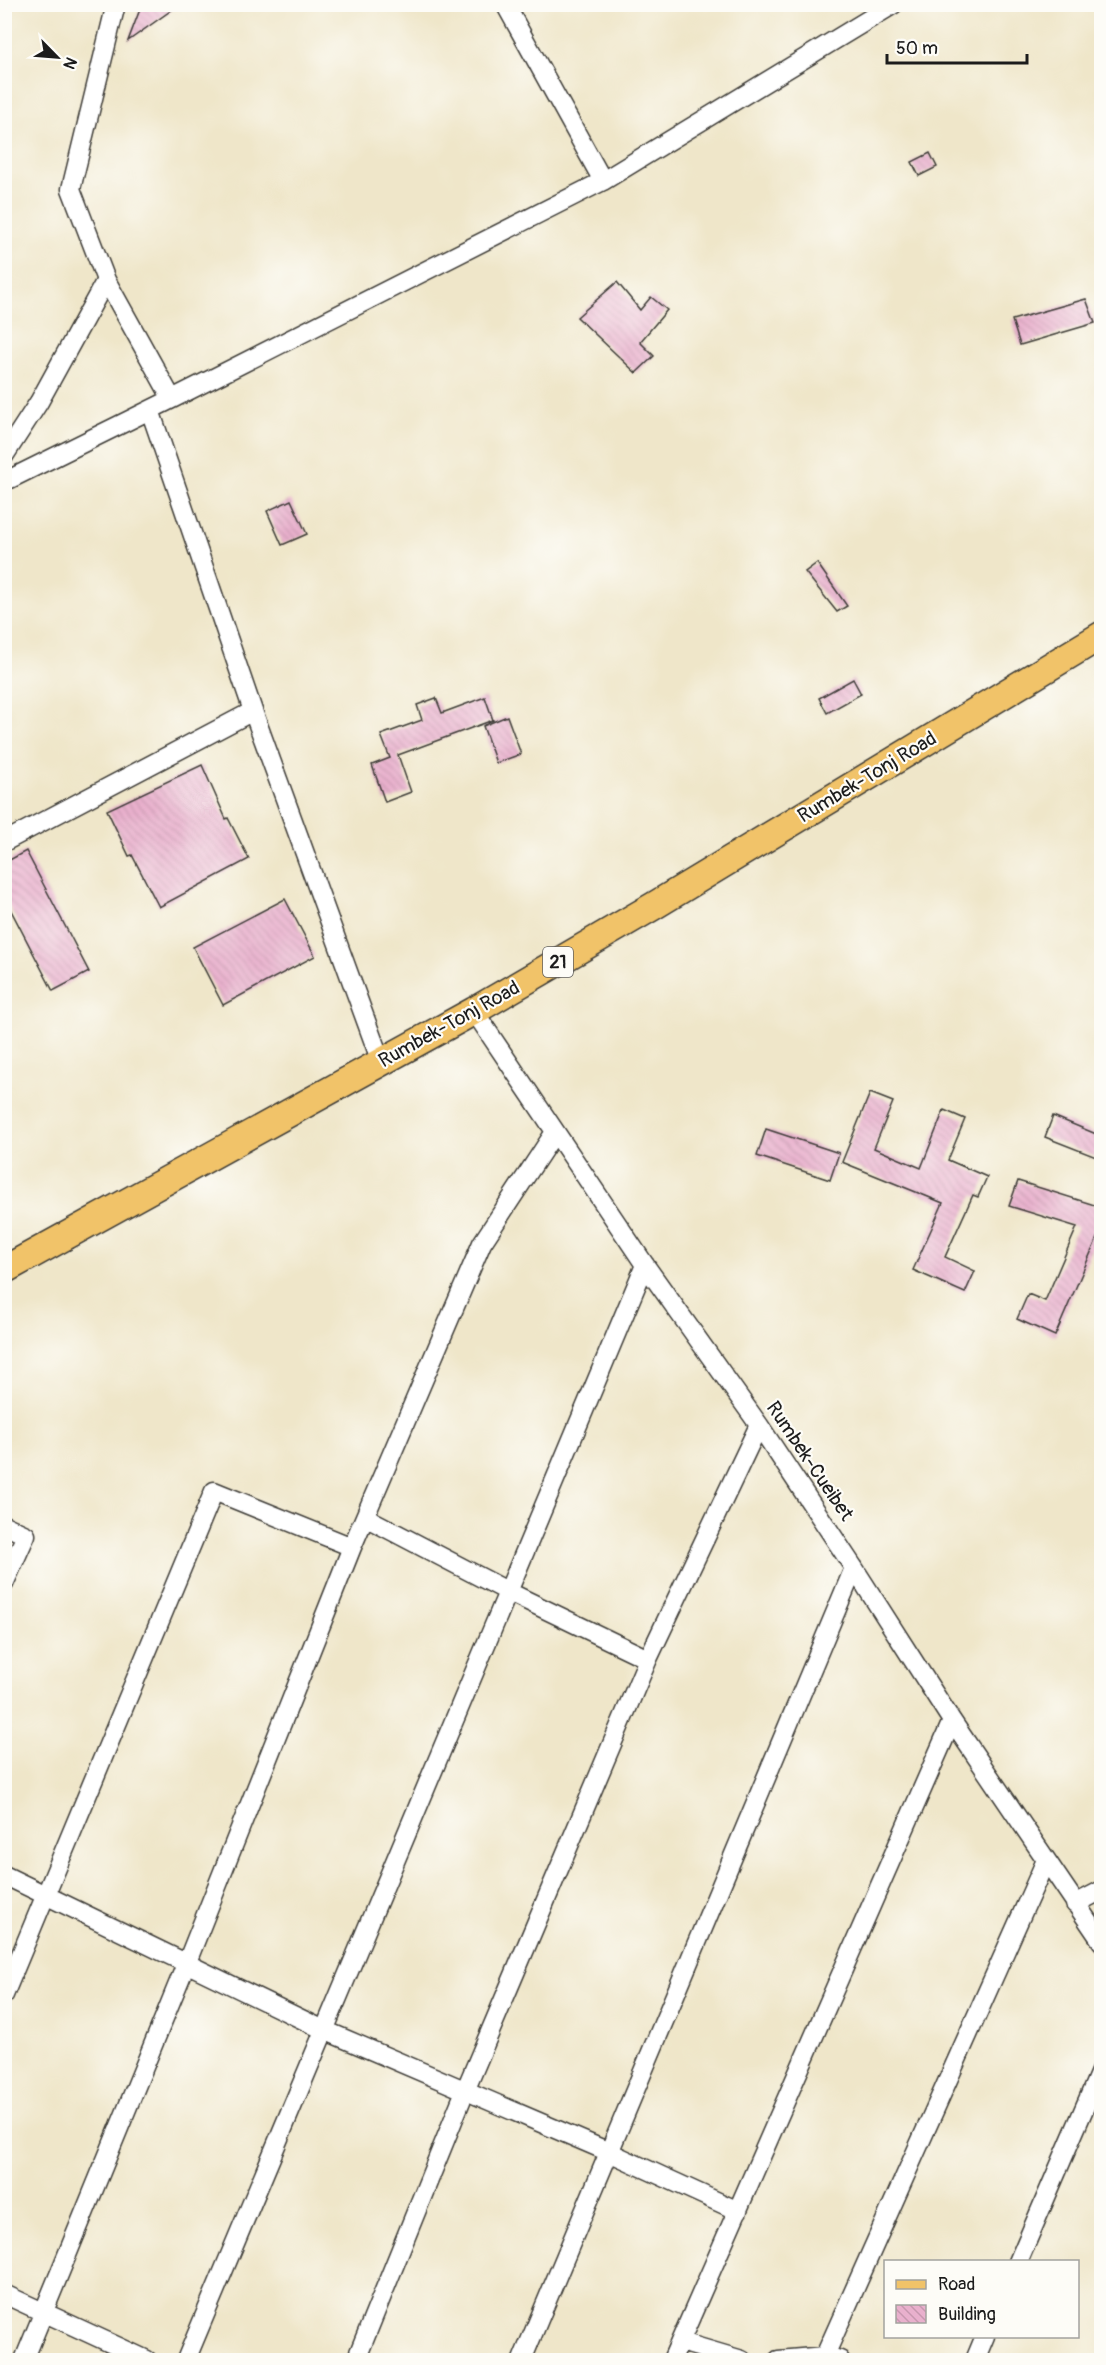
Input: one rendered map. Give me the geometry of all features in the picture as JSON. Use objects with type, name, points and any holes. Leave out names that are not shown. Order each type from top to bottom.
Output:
[{"type":"main road","name":"Rumbek-Tonj Road","points":[[4,1270],[474,1011],[652,907],[1101,635]]},
{"type":"street","points":[[116,4],[71,189],[106,280],[172,399]]},
{"type":"street","points":[[505,4],[603,180]]},
{"type":"street","points":[[4,478],[10,479],[150,410],[603,180],[894,4]]},
{"type":"street","points":[[4,456],[39,402],[106,280]]},
{"type":"street","points":[[150,410],[252,711],[381,1062]]},
{"type":"street","points":[[4,842],[252,711]]},
{"type":"street","name":"Rumbek-Cueibet","points":[[474,1011],[645,1265],[759,1425],[952,1721],[1101,1942]]},
{"type":"street","points":[[24,2361],[187,1962],[352,1547],[482,1243],[555,1132]]},
{"type":"street","points":[[186,2361],[645,1265]]},
{"type":"street","points":[[356,2361],[465,2091],[648,1659],[759,1425]]},
{"type":"street","points":[[4,1995],[214,1491],[352,1547]]},
{"type":"street","points":[[365,1517],[509,1592],[648,1659]]},
{"type":"street","points":[[4,1525],[26,1535],[4,1584]]},
{"type":"street","points":[[522,2361],[854,1568]]},
{"type":"street","points":[[672,2361],[952,1721]]},
{"type":"street","points":[[778,2361],[829,2359],[1046,1860]]},
{"type":"street","points":[[4,1875],[324,2030],[609,2152],[738,2211]]},
{"type":"street","points":[[1075,1904],[1101,1890]]},
{"type":"street","points":[[1019,2260],[1101,2067]]},
{"type":"street","points":[[4,2294],[147,2361]]},
{"type":"street","points":[[975,2361],[985,2338]]},
{"type":"street","points":[[681,2342],[742,2361]]},
{"type":"building","points":[[142,4],[180,4],[128,41]]},
{"type":"building","points":[[930,153],[937,167],[919,176],[912,162]]},
{"type":"building","points":[[617,282],[640,310],[651,297],[667,310],[640,342],[654,356],[636,373],[577,317]]},
{"type":"building","points":[[1086,299],[1095,323],[1020,345],[1012,320]]},
{"type":"building","points":[[291,500],[307,534],[282,545],[267,511]]},
{"type":"building","points":[[817,563],[847,606],[837,612],[805,572]]},
{"type":"building","points":[[853,679],[861,694],[827,713],[819,698]]},
{"type":"building","points":[[485,697],[493,720],[398,755],[411,792],[385,802],[372,765],[390,758],[381,735],[422,720],[417,705],[436,698],[442,713]]},
{"type":"building","points":[[507,716],[521,754],[496,763],[483,726]]},
{"type":"building","points":[[202,765],[226,819],[228,818],[249,859],[159,907],[132,855],[129,856],[107,810]]},
{"type":"building","points":[[26,851],[89,972],[53,991],[4,897],[4,863]]},
{"type":"building","points":[[285,899],[315,956],[223,1005],[193,947]]},
{"type":"building","points":[[870,1093],[893,1102],[874,1148],[921,1168],[944,1110],[965,1119],[948,1160],[987,1177],[978,1197],[973,1195],[945,1257],[975,1271],[965,1293],[913,1270],[943,1203],[842,1162]]},
{"type":"building","points":[[1053,1116],[1101,1136],[1101,1159],[1045,1137]]},
{"type":"building","points":[[766,1129],[839,1153],[830,1180],[757,1156]]},
{"type":"building","points":[[1018,1181],[1101,1207],[1101,1229],[1055,1336],[1017,1319],[1028,1294],[1045,1301],[1077,1227],[1009,1206]]}]
